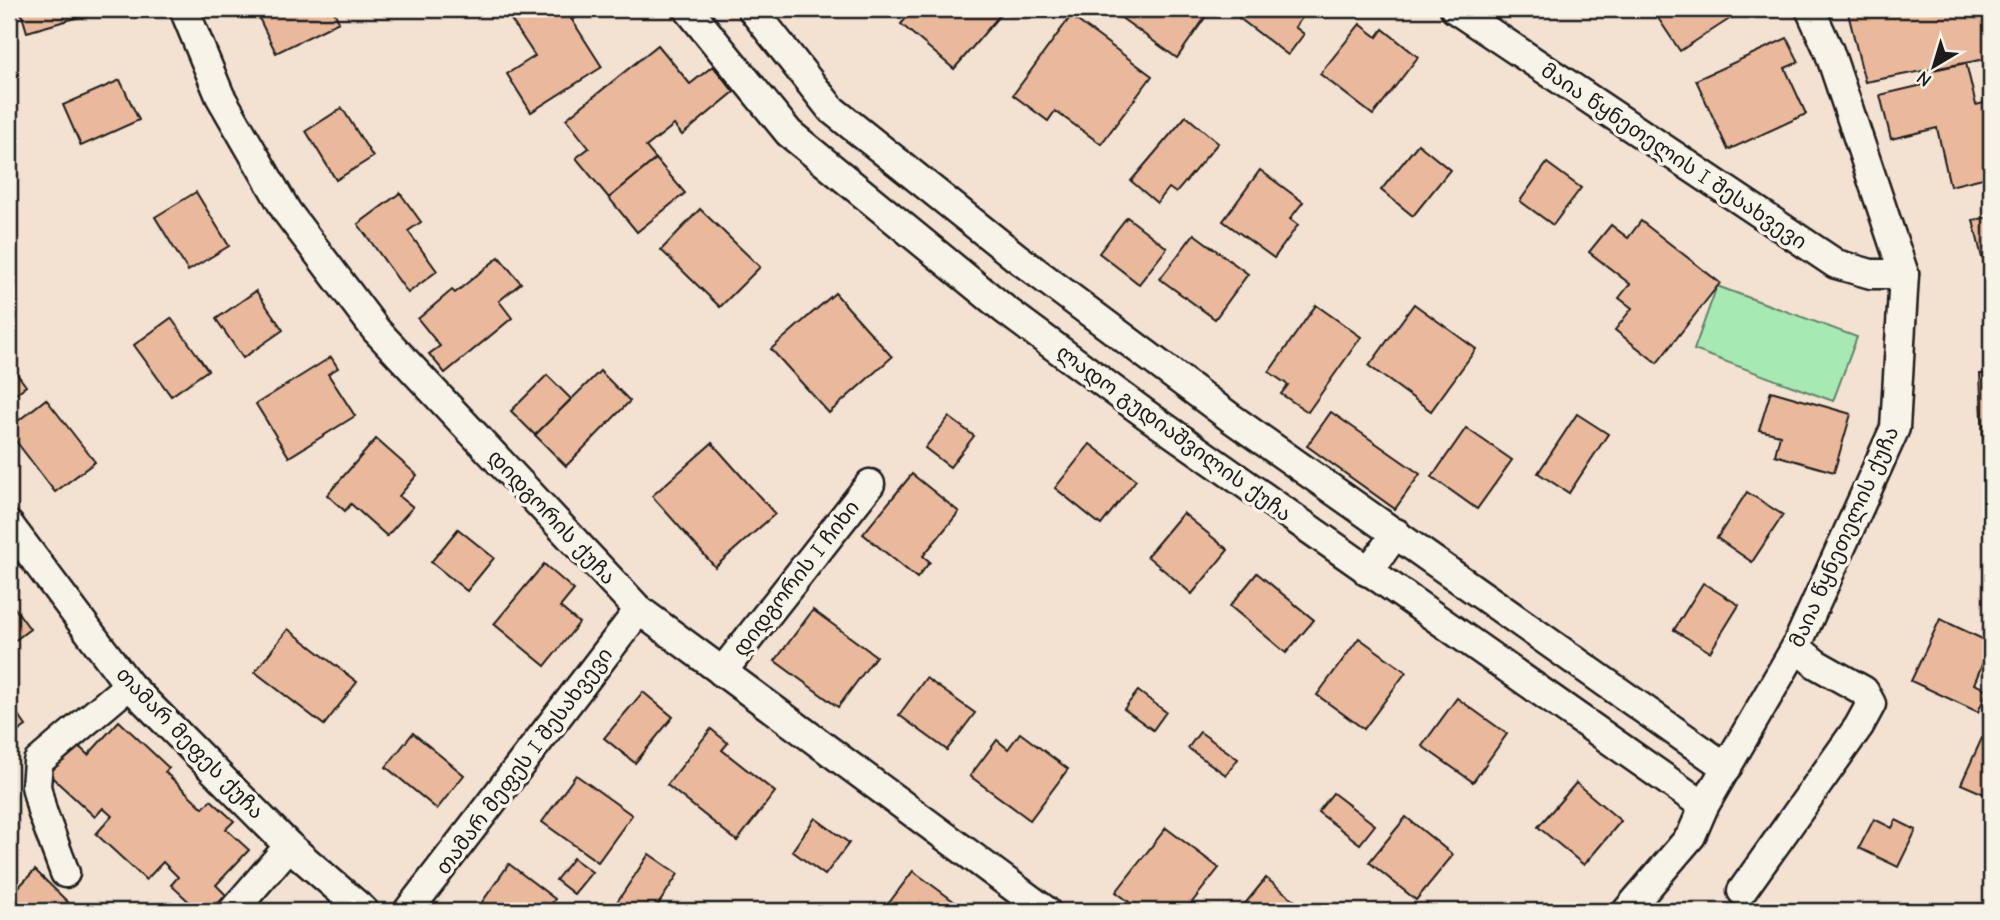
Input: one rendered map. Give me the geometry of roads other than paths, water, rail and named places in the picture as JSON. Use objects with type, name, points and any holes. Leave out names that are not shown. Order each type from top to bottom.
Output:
[{"type":"street","name":"დიდგორის ქუჩა","points":[[184,9],[220,96],[287,212],[319,255],[376,330],[639,610],[1046,911]]},
{"type":"street","name":"ლადო გუდიაშვილის ქუჩა","points":[[688,9],[789,133],[1004,309],[1147,415],[1368,572],[1704,806]]},
{"type":"street","points":[[752,9],[831,110],[1016,257],[1231,418],[1727,768]]},
{"type":"street","name":"მაია წყნეთელის I შესახვევი","points":[[1455,9],[1836,264],[1871,274],[1904,274]]},
{"type":"street","name":"მაია წყნეთელის ქუჩა","points":[[1704,806],[1796,648],[1895,428],[1904,274],[1829,51],[1810,9]]},
{"type":"street","points":[[845,180],[873,143]]},
{"type":"street","name":"დიდგორის I ჩიხი","points":[[722,672],[870,484]]},
{"type":"street","name":"თამარ მეფეს ქუჩა","points":[[9,525],[129,685],[289,846],[364,911]]},
{"type":"street","points":[[1368,572],[1396,533]]},
{"type":"street","name":"თამარ მეფეს I შესახვევი","points":[[408,911],[639,610]]},
{"type":"street","points":[[1742,891],[1859,726],[1871,704],[1864,691],[1816,664],[1796,648]]},
{"type":"street","points":[[65,873],[42,811],[36,786],[38,762],[129,685]]},
{"type":"street","points":[[1627,911],[1691,836],[1704,806]]},
{"type":"street","points":[[233,911],[289,846]]}]
